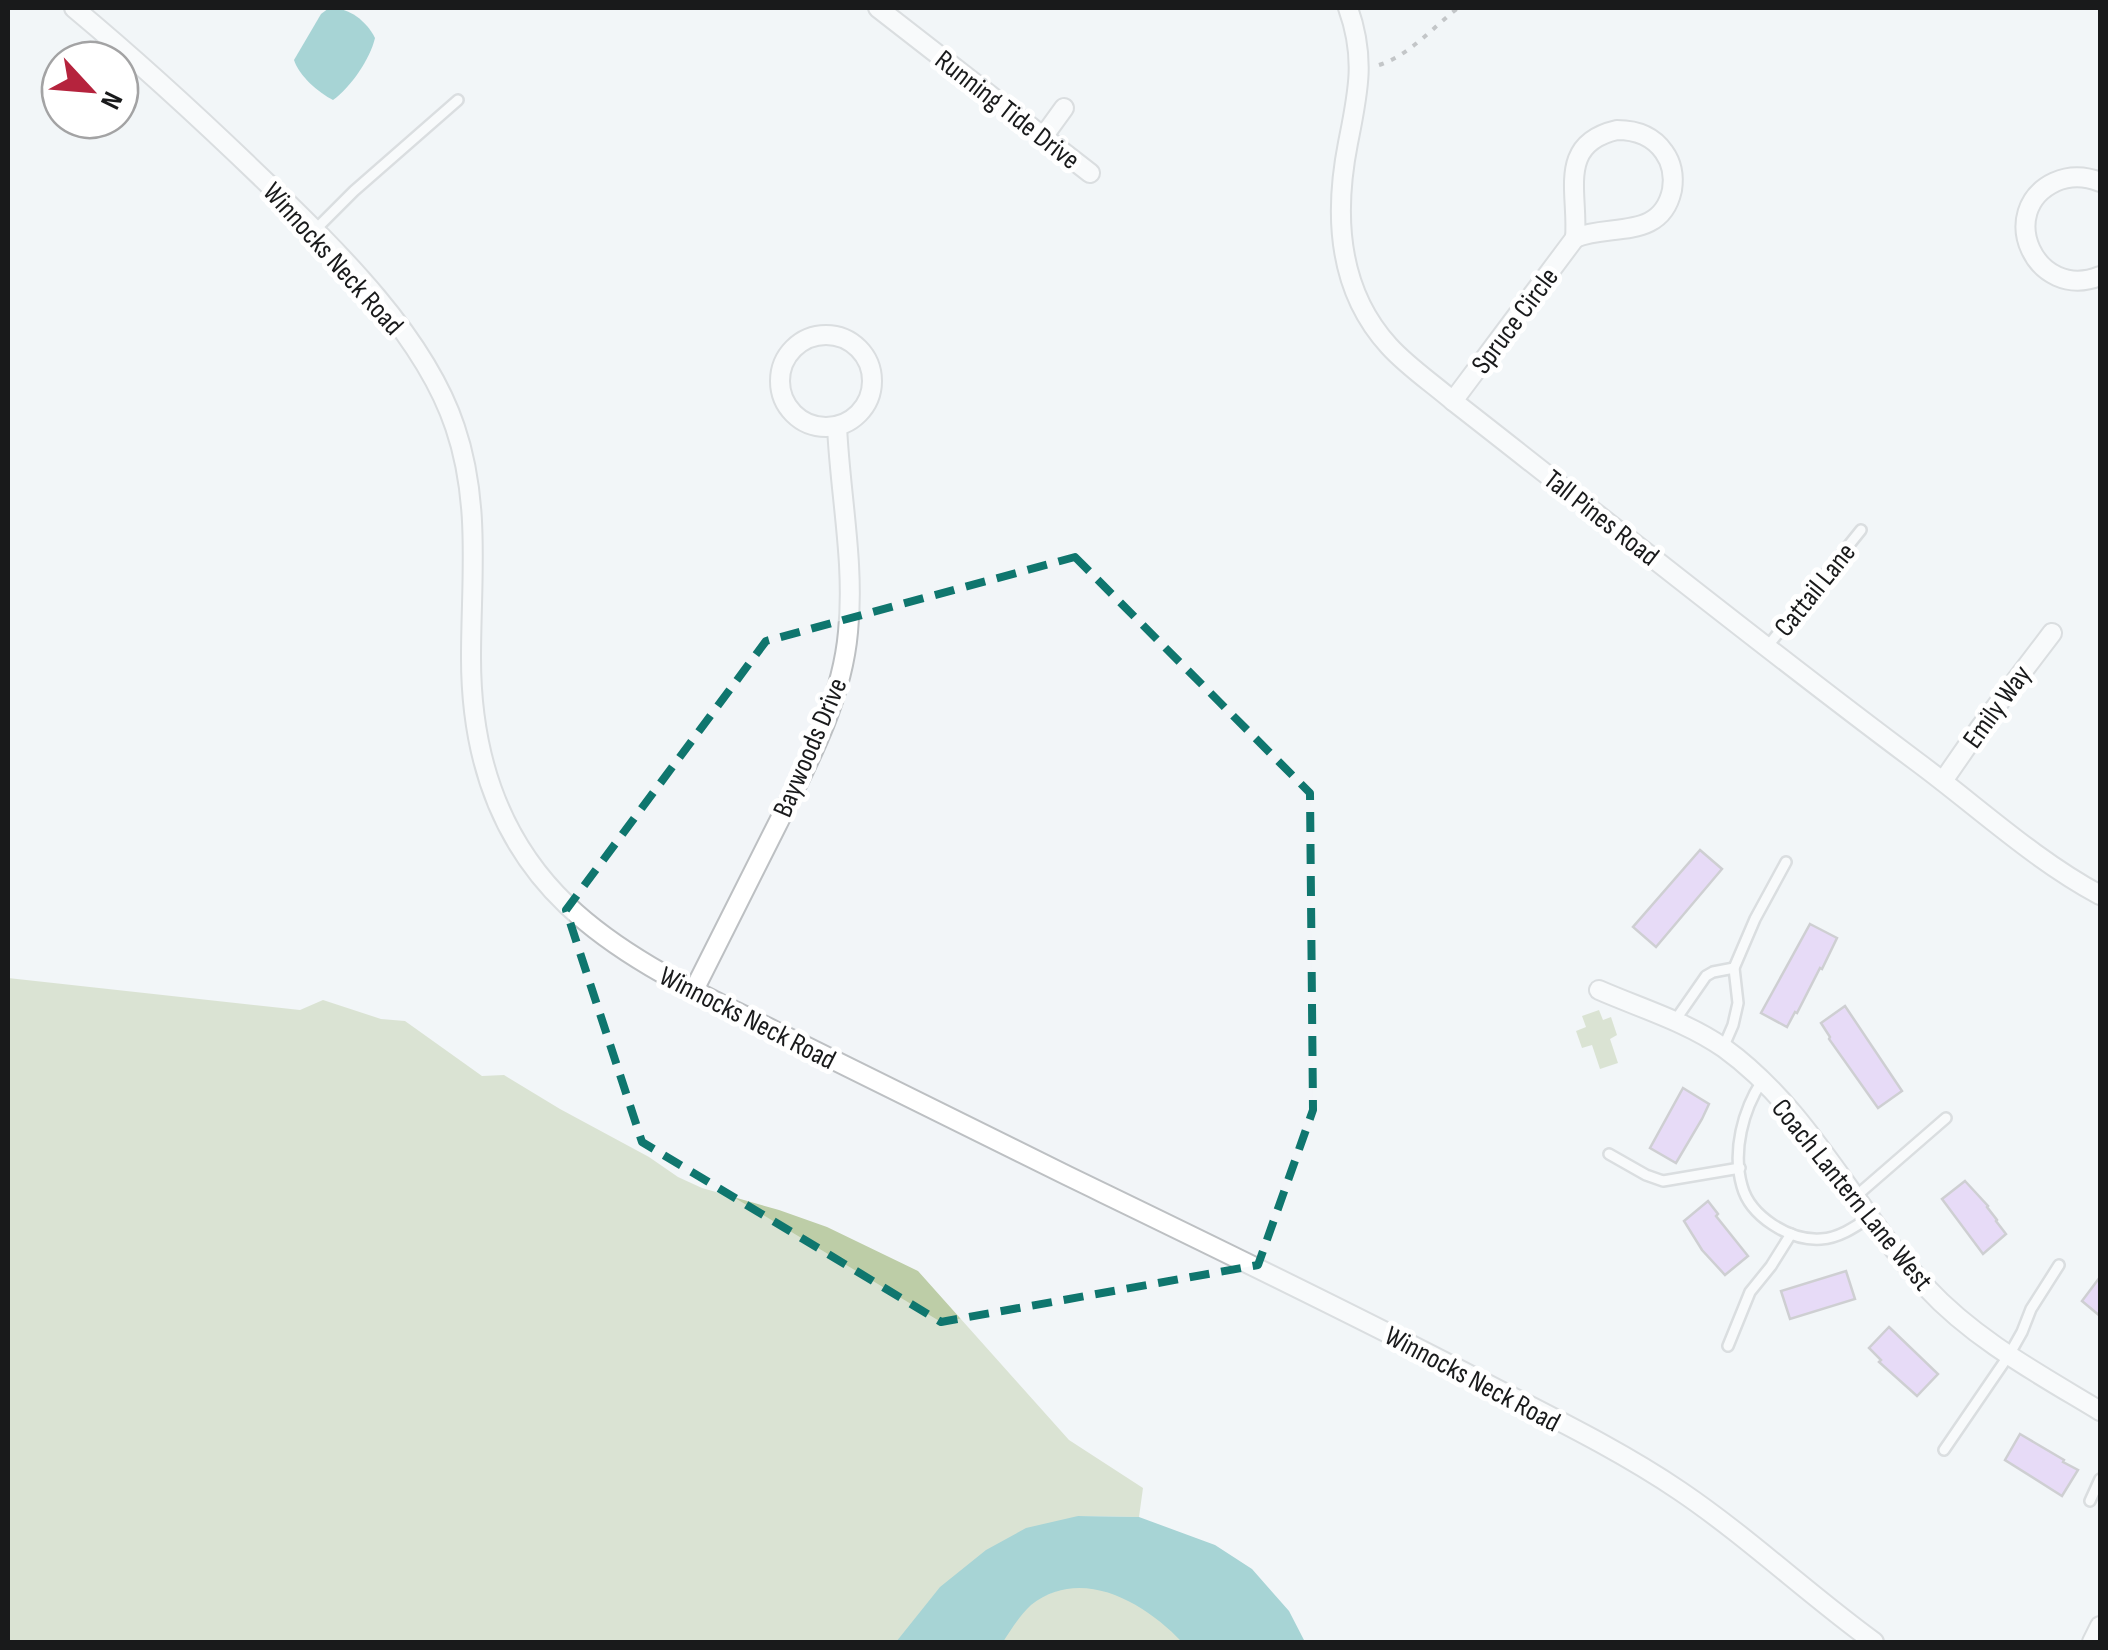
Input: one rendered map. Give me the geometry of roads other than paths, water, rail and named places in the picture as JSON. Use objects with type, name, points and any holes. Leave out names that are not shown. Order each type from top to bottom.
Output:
[{"type":"street","name":"Winnocks Neck Road","points":[[74,8],[221,138],[315,230],[404,334],[438,388],[467,466],[474,530],[472,703],[482,762],[503,817],[527,859],[567,904],[648,966],[1354,1316],[1626,1458],[1725,1523],[1874,1642]]},
{"type":"street","name":"Running Tide Drive","points":[[878,8],[1090,174]]},
{"type":"street","name":"Tall Pines Road","points":[[1348,8],[1360,69],[1340,200],[1341,233],[1359,299],[1391,348],[1452,401],[1854,716],[2018,842],[2100,895]]},
{"type":"street","points":[[1043,137],[1064,108]]},
{"type":"street","name":"Spruce Circle","points":[[1452,401],[1574,238],[1595,231],[1637,228],[1664,209],[1673,178],[1670,162],[1655,142],[1633,131],[1617,130],[1601,135],[1582,151],[1574,174],[1574,238]]},
{"type":"street","points":[[2100,182],[2074,177],[2049,186],[2032,204],[2026,230],[2032,254],[2050,273],[2074,281],[2100,276]]},
{"type":"street","points":[[826,334],[849,340],[869,364],[872,379],[867,402],[851,420],[837,426],[806,423],[788,408],[781,394],[783,363],[791,350],[810,337],[826,334]]},
{"type":"street","name":"Baywoods Drive","points":[[694,990],[796,786],[839,682],[848,636],[850,593],[837,426]]},
{"type":"street","name":"Emily Way","points":[[1943,781],[2052,633]]},
{"type":"street","name":"Coach Lantern Lane West","points":[[1599,990],[1723,1048],[1762,1081],[1804,1129],[1911,1270],[1940,1301],[1962,1322],[2100,1410]]},
{"type":"street","points":[[2092,1642],[2100,1626]]},
{"type":"lane","points":[[315,230],[458,100]]},
{"type":"lane","name":"Cattail Lane","points":[[1768,647],[1861,530]]},
{"type":"lane","points":[[1723,1048],[1738,1003],[1734,968],[1754,919],[1786,862]]},
{"type":"lane","points":[[1674,1022],[1706,976],[1734,968]]},
{"type":"lane","points":[[1762,1081],[1752,1095],[1743,1121],[1740,1168],[1742,1188],[1750,1202],[1765,1218],[1791,1234],[1824,1239],[1870,1217]]},
{"type":"lane","points":[[1856,1197],[1946,1118]]},
{"type":"lane","points":[[1609,1154],[1663,1181],[1740,1168]]},
{"type":"lane","points":[[1728,1346],[1750,1292],[1791,1234]]},
{"type":"lane","points":[[1944,1450],[2009,1354],[2060,1265]]},
{"type":"lane","points":[[2090,1501],[2100,1479]]},
{"type":"water","points":[[329,8],[356,16],[375,38],[359,72],[333,100],[310,83],[294,60],[321,14]]},
{"type":"water","points":[[1078,1516],[1139,1517],[1215,1545],[1252,1569],[1289,1611],[1305,1642],[1182,1642],[1131,1603],[1112,1594],[1071,1588],[1031,1605],[1003,1642],[896,1642],[940,1587],[986,1550],[1026,1528]]}]
